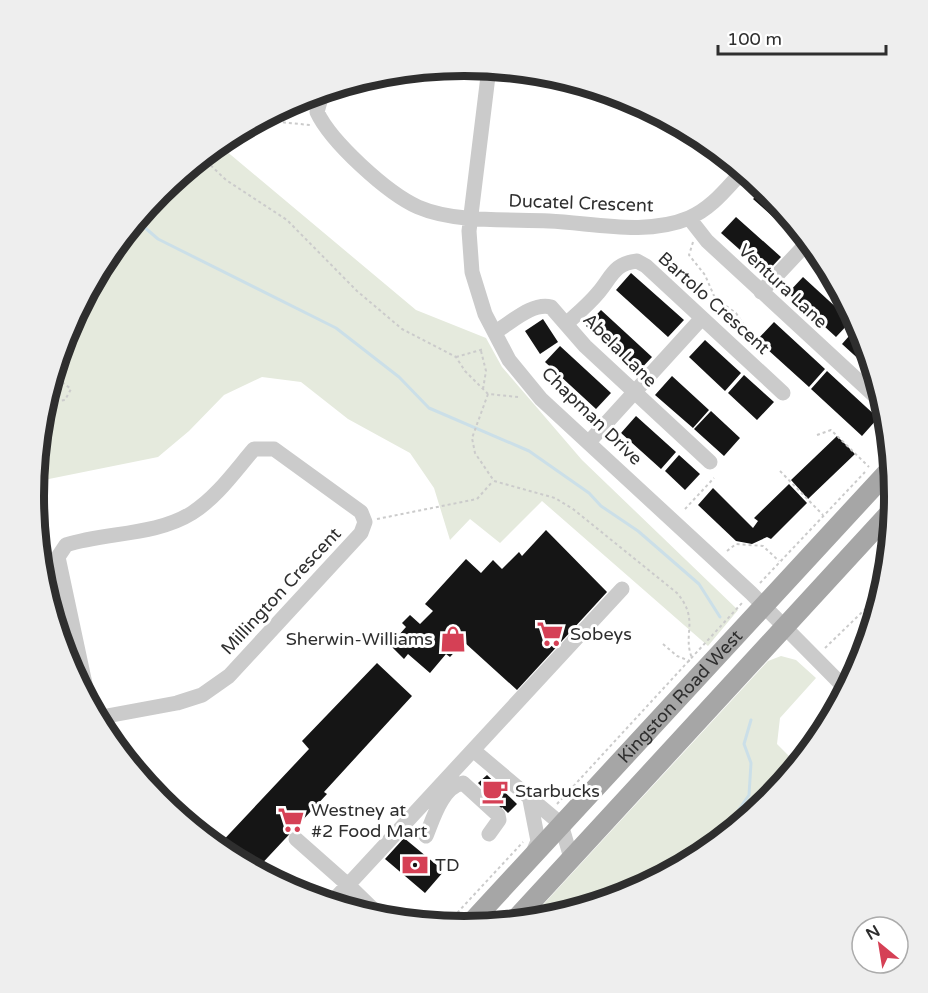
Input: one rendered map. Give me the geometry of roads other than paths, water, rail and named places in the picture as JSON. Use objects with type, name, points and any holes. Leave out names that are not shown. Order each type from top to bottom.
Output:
[{"type":"main road","name":"Kingston Road West","points":[[476,917],[532,855],[555,818],[764,606],[884,476]]},
{"type":"main road","name":"Kingston Road West","points":[[521,913],[884,519]]},
{"type":"street","name":"Chapman Drive","points":[[488,77],[470,217],[472,272],[485,314],[509,360],[533,389],[764,606],[840,683]]},
{"type":"street","name":"Ducatel Crescent","points":[[320,101],[317,112],[324,128],[390,190],[419,207],[486,220],[639,227],[665,225],[689,218],[710,207],[737,177]]},
{"type":"street","name":"Ventura Lane","points":[[689,218],[700,240],[871,393]]},
{"type":"street","points":[[761,292],[803,248]]},
{"type":"street","name":"Bartolo Crescent","points":[[566,324],[598,293],[609,275],[619,265],[637,261],[646,266],[783,393]]},
{"type":"street","name":"Abela Lane","points":[[495,333],[534,308],[544,305],[557,311],[566,324],[634,393],[710,462]]},
{"type":"street","points":[[589,442],[702,318]]},
{"type":"street","name":"Millington Crescent","points":[[82,672],[58,557],[66,545],[166,524],[192,513],[214,495],[254,449],[274,449],[361,512],[365,522],[361,533],[229,676],[202,695],[106,716]]},
{"type":"street","points":[[336,897],[622,589]]},
{"type":"street","points":[[473,750],[530,800],[555,818],[571,858]]},
{"type":"street","points":[[426,836],[440,802],[458,784],[463,783],[498,815],[497,823],[489,834]]},
{"type":"street","points":[[530,800],[538,841],[532,855]]},
{"type":"street","points":[[296,839],[370,906]]},
{"type":"waterway","points":[[143,226],[158,239],[336,328],[399,377],[429,408],[529,451],[638,531],[699,584],[720,617]]},
{"type":"waterway","points":[[731,821],[749,795],[751,763],[744,744],[751,720]]},
{"type":"place","name":"Sobeys","points":[[550,634]]},
{"type":"place","name":"Sherwin-Williams","points":[[453,639]]},
{"type":"place","name":"Starbucks","points":[[495,791]]},
{"type":"place","name":"Westney at #2 Food Mart","points":[[291,820]]},
{"type":"place","name":"TD","points":[[415,865]]}]
